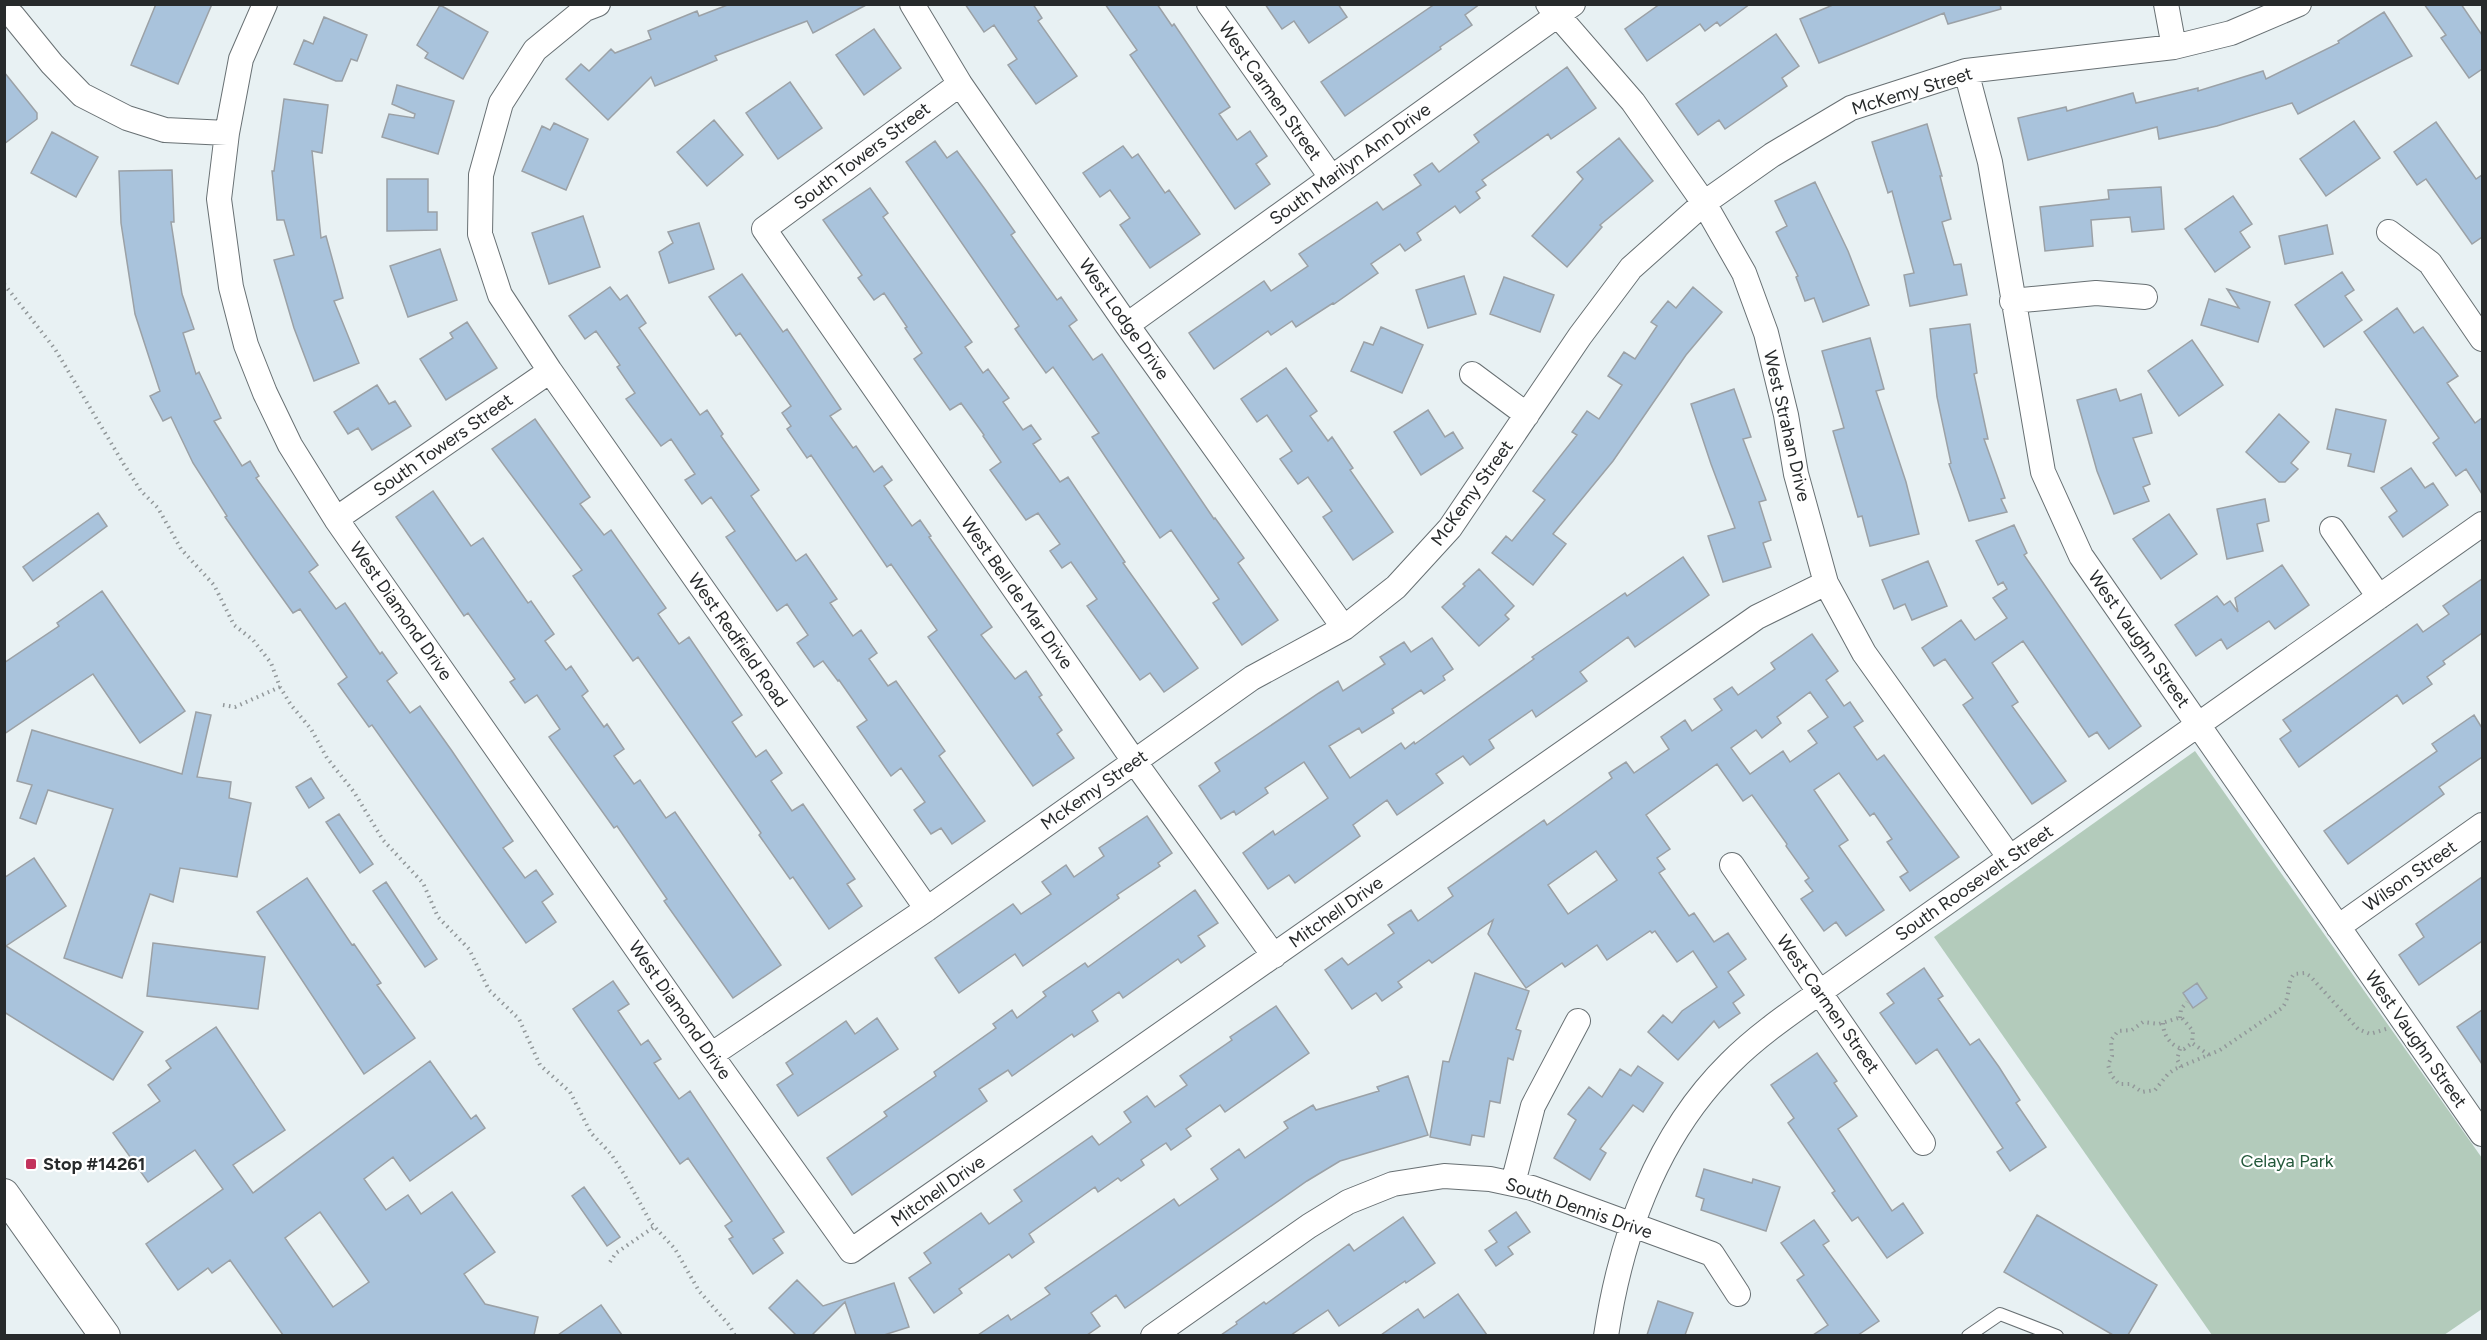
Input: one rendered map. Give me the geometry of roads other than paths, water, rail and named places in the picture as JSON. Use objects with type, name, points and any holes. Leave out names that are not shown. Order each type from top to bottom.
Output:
[{"type":"street","name":"West Diamond Drive","points":[[265,4],[241,59],[227,133],[219,199],[231,287],[246,345],[265,393],[290,445],[336,519],[851,1251]]},
{"type":"street","name":"West Redfield Road","points":[[598,4],[585,9],[536,50],[501,103],[482,175],[480,234],[500,295],[550,371],[927,909]]},
{"type":"street","name":"West Lodge Drive","points":[[912,4],[960,84],[1127,325],[1344,628]]},
{"type":"street","name":"West Carmen Street","points":[[1209,4],[1331,177]]},
{"type":"street","points":[[2166,4],[2174,47]]},
{"type":"street","name":"McKemy Street","points":[[711,1054],[927,909],[1252,678],[1344,628],[1396,587],[1450,528],[1580,336],[1631,268],[1704,203],[1772,155],[1851,108],[1966,71],[2174,47],[2231,33],[2299,4]]},
{"type":"street","name":"South Marilyn Ann Drive","points":[[1127,325],[1560,8]]},
{"type":"street","name":"West Strahan Drive","points":[[1560,8],[1633,102],[1704,203],[1744,273],[1766,333],[1786,415],[1796,474],[1826,584],[1864,653],[2010,858]]},
{"type":"street","points":[[13,16],[52,64],[82,95],[127,118],[165,130],[227,133]]},
{"type":"street","name":"West Vaughn Street","points":[[1966,71],[1990,162],[2043,472],[2081,556],[2482,1134]]},
{"type":"street","name":"South Towers Street","points":[[764,229],[960,84]]},
{"type":"street","name":"West Bell de Mar Drive","points":[[764,229],[1134,761],[1274,956]]},
{"type":"street","points":[[2389,232],[2430,263],[2482,339]]},
{"type":"street","points":[[2012,300],[2096,293],[2145,297]]},
{"type":"street","name":"South Towers Street","points":[[336,519],[550,371]]},
{"type":"street","points":[[1472,374],[1527,416]]},
{"type":"street","name":"South Roosevelt Street","points":[[1632,1226],[1655,1167],[1687,1115],[1708,1086],[1739,1055],[1820,992],[2482,524]]},
{"type":"street","points":[[2332,529],[2379,597]]},
{"type":"street","name":"Mitchell Drive","points":[[851,1251],[1757,617],[1826,584]]},
{"type":"street","name":"Wilson Street","points":[[2338,927],[2482,825]]},
{"type":"street","name":"West Carmen Street","points":[[1732,865],[1923,1143]]},
{"type":"street","points":[[1513,1183],[1533,1106],[1578,1021]]},
{"type":"street","name":"South Dennis Drive","points":[[1153,1335],[1309,1226],[1348,1202],[1367,1192],[1393,1184],[1444,1176],[1468,1176],[1513,1183],[1712,1254],[1738,1294]]},
{"type":"street","points":[[4,1194],[105,1335]]},
{"type":"street","points":[[1606,1335],[1621,1260],[1632,1226]]},
{"type":"lane","points":[[1968,1335],[2000,1314],[2052,1333]]},
{"type":"place","name":"Stop #14261","points":[[31,1164]]},
{"type":"park label","name":"Celaya Park","points":[[2287,1161]]}]
